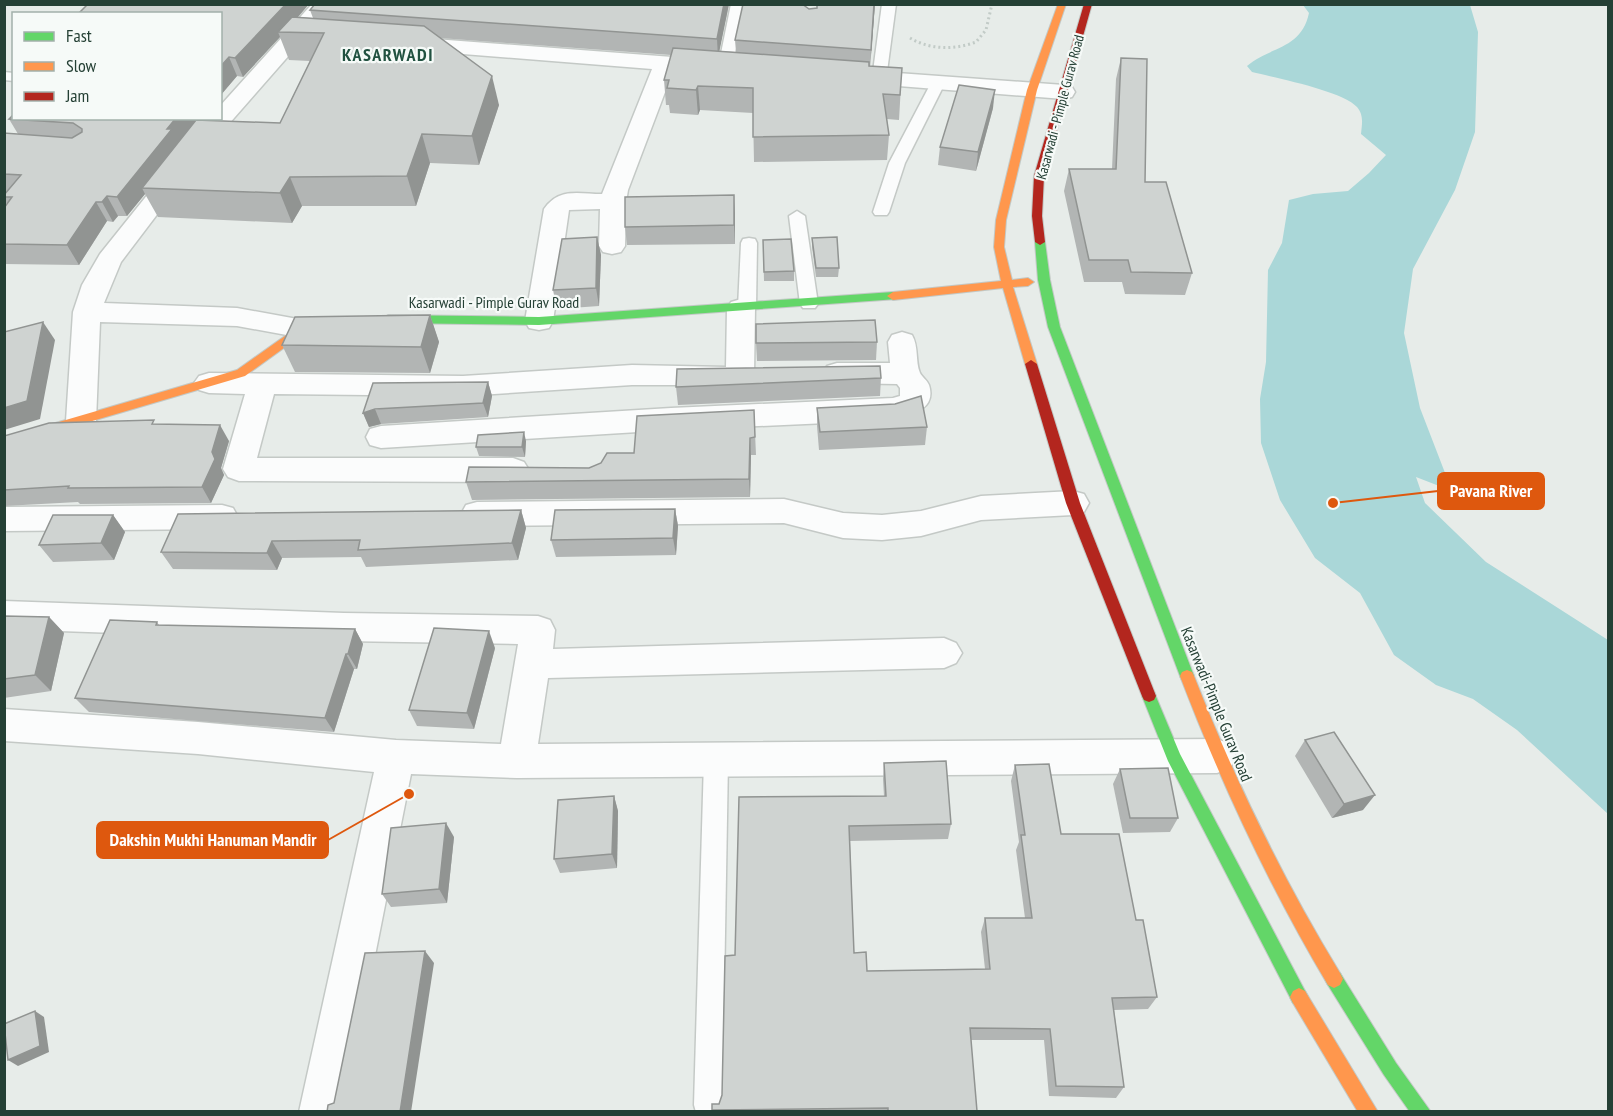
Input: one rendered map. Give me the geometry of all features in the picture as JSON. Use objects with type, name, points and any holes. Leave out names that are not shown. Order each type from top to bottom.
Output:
[{"type":"street","points":[[81,421],[87,312],[96,285],[110,260],[198,145],[310,37],[324,4]]},
{"type":"street","name":"Kasarwadi - Pimple Gurav Road","points":[[1007,284],[999,247],[1001,220],[1032,90],[1062,4]]},
{"type":"street","name":"Kasarwadi - Pimple Gurav Road","points":[[370,320],[539,321],[809,303],[1044,280],[1037,216],[1039,176],[1088,4]]},
{"type":"street","points":[[391,43],[748,70]]},
{"type":"street","points":[[612,246],[613,202],[664,63]]},
{"type":"street","points":[[832,76],[1064,92]]},
{"type":"street","points":[[539,321],[557,209],[564,201],[613,202]]},
{"type":"street","name":"Kasarwadi-Pimple Gurav Road","points":[[1044,280],[1053,327],[1217,756],[1301,926],[1390,1069],[1422,1112]]},
{"type":"street","points":[[1007,284],[1073,503],[1173,756],[1300,1000],[1369,1112]]},
{"type":"street","points":[[740,375],[744,308]]},
{"type":"street","points":[[87,312],[237,317],[303,329],[332,324]]},
{"type":"street","points":[[4,442],[241,373],[303,329]]},
{"type":"street","points":[[381,437],[671,418],[893,409],[909,405],[914,401],[915,386],[906,375],[902,342]]},
{"type":"street","points":[[807,374],[879,372],[906,375]]},
{"type":"street","points":[[209,383],[463,386],[632,375],[772,374]]},
{"type":"street","points":[[262,384],[240,469],[546,471]]},
{"type":"street","points":[[448,515],[784,511],[808,519],[864,528],[894,527],[941,519],[980,508],[1073,503]]},
{"type":"street","points":[[4,519],[256,517]]},
{"type":"street","points":[[4,615],[344,627],[538,630],[517,761]]},
{"type":"street","points":[[533,664],[944,653]]},
{"type":"street","points":[[4,725],[198,738],[396,757],[517,761],[1217,756]]},
{"type":"street","points":[[321,1112],[396,757]]},
{"type":"lane","points":[[725,68],[738,4]]},
{"type":"lane","points":[[879,79],[889,4]]},
{"type":"lane","points":[[881,212],[897,163],[939,83]]},
{"type":"lane","points":[[797,216],[809,303]]},
{"type":"lane","points":[[744,308],[749,243]]},
{"type":"lane","points":[[708,1105],[716,760]]},
{"type":"path","points":[[909,32],[911,40],[917,43],[949,47],[966,46],[982,37],[992,4]]},
{"type":"water","points":[[1303,5],[1470,5],[1478,32],[1475,132],[1455,190],[1413,269],[1404,333],[1420,408],[1452,491],[1416,477],[1425,503],[1486,562],[1608,640],[1608,814],[1517,730],[1473,699],[1436,685],[1394,655],[1360,593],[1315,558],[1280,500],[1261,443],[1260,399],[1266,362],[1268,270],[1282,243],[1289,200],[1313,194],[1348,191],[1386,155],[1361,134],[1361,113],[1349,101],[1324,90],[1252,72],[1247,66],[1256,59],[1284,46],[1299,34],[1309,13]]},
{"type":"building","points":[[88,4],[286,4],[235,58],[229,57],[222,65],[222,12],[80,12]]},
{"type":"building","points":[[315,4],[724,4],[717,39],[310,10]]},
{"type":"building","points":[[743,4],[802,4],[809,9],[817,8],[817,4],[874,4],[871,50],[735,40]]},
{"type":"building","points":[[292,17],[424,26],[492,76],[472,136],[422,134],[407,176],[290,177],[280,193],[142,188],[196,120],[280,123],[324,33],[278,32]]},
{"type":"building","points":[[673,48],[869,62],[869,66],[902,68],[900,95],[883,94],[889,135],[753,137],[753,88],[698,86],[696,90],[667,88],[669,80],[664,80]]},
{"type":"building","points":[[1121,58],[1147,59],[1145,182],[1166,182],[1192,273],[1131,272],[1128,260],[1089,260],[1069,169],[1116,169]]},
{"type":"building","points":[[959,85],[995,90],[978,152],[940,147]]},
{"type":"building","points":[[25,120],[174,120],[167,129],[172,129],[117,197],[107,196],[102,202],[96,202],[67,245],[4,244],[4,208],[12,197],[4,197],[4,195],[21,175],[4,174],[4,133],[72,138],[82,132],[82,129],[73,123]]},
{"type":"building","points":[[734,195],[734,225],[625,227],[625,197]]},
{"type":"building","points":[[597,237],[596,288],[553,290],[562,239]]},
{"type":"building","points":[[837,237],[839,268],[816,268],[812,238]]},
{"type":"building","points":[[791,239],[794,271],[764,272],[763,240]]},
{"type":"building","points":[[430,315],[421,347],[282,345],[295,317]]},
{"type":"building","points":[[875,320],[877,342],[756,343],[756,324]]},
{"type":"building","points":[[43,322],[27,401],[4,408],[4,332]]},
{"type":"building","points":[[880,366],[881,378],[676,387],[677,369]]},
{"type":"building","points":[[488,382],[483,403],[375,409],[363,413],[373,383]]},
{"type":"building","points":[[921,396],[927,427],[820,432],[817,408],[895,404]]},
{"type":"building","points":[[754,410],[755,437],[750,438],[749,479],[466,482],[469,467],[589,468],[601,463],[607,453],[634,453],[637,416]]},
{"type":"building","points":[[154,420],[152,424],[220,425],[212,452],[215,459],[202,487],[68,488],[69,486],[4,490],[4,436],[49,423]]},
{"type":"building","points":[[524,432],[522,447],[476,447],[478,435]]},
{"type":"building","points":[[675,509],[673,538],[551,540],[555,510]]},
{"type":"building","points":[[521,510],[512,543],[358,550],[360,540],[272,541],[267,553],[161,552],[178,514]]},
{"type":"building","points":[[53,515],[113,515],[101,543],[39,545]]},
{"type":"building","points":[[4,616],[49,617],[35,675],[4,679]]},
{"type":"building","points":[[110,620],[157,622],[156,625],[355,629],[325,718],[75,698]]},
{"type":"building","points":[[434,628],[489,631],[467,713],[409,710]]},
{"type":"building","points":[[1334,732],[1375,795],[1344,804],[1305,740]]},
{"type":"building","points":[[946,761],[951,824],[849,826],[854,953],[866,952],[867,971],[990,969],[985,918],[1032,918],[1021,835],[1025,835],[1015,765],[1049,764],[1061,834],[1119,834],[1136,920],[1143,920],[1157,997],[1112,998],[1124,1087],[1056,1086],[1050,1029],[970,1028],[977,1111],[888,1112],[888,1108],[712,1110],[712,1104],[719,1104],[722,1095],[725,956],[735,955],[739,797],[886,796],[884,763]]},
{"type":"building","points":[[1168,768],[1178,818],[1130,818],[1120,769]]},
{"type":"building","points":[[614,796],[612,854],[554,859],[558,800]]},
{"type":"building","points":[[446,823],[439,889],[382,894],[391,828]]},
{"type":"building","points":[[425,951],[400,1112],[327,1112],[328,1105],[334,1103],[365,953]]},
{"type":"building","points":[[35,1011],[40,1046],[8,1060],[4,1024]]},
{"type":"traffic: fast","points":[[1040,242],[1044,280],[1054,327],[1187,676]]},
{"type":"traffic: fast","points":[[388,319],[539,321],[893,296]]},
{"type":"traffic: fast","points":[[1149,696],[1173,756],[1299,997]]},
{"type":"traffic: fast","points":[[1334,979],[1390,1069],[1422,1112]]},
{"type":"traffic: slow","points":[[1031,364],[1007,284],[999,247],[1001,220],[1032,90],[1062,4]]},
{"type":"traffic: slow","points":[[893,296],[1028,282]]},
{"type":"traffic: slow","points":[[4,443],[241,373],[303,329],[322,326]]},
{"type":"traffic: slow","points":[[1187,676],[1218,754],[1253,831],[1312,943],[1334,979]]},
{"type":"traffic: slow","points":[[1299,997],[1369,1112]]},
{"type":"traffic: jam","points":[[1040,242],[1037,216],[1039,176],[1088,4]]},
{"type":"traffic: jam","points":[[1031,364],[1073,503],[1149,696]]},
{"type":"place","name":"Pavana River","points":[[1333,503]]},
{"type":"place","name":"Dakshin Mukhi Hanuman Mandir","points":[[409,794]]},
{"type":"district","name":"KASARWADI","points":[[388,54]]}]
